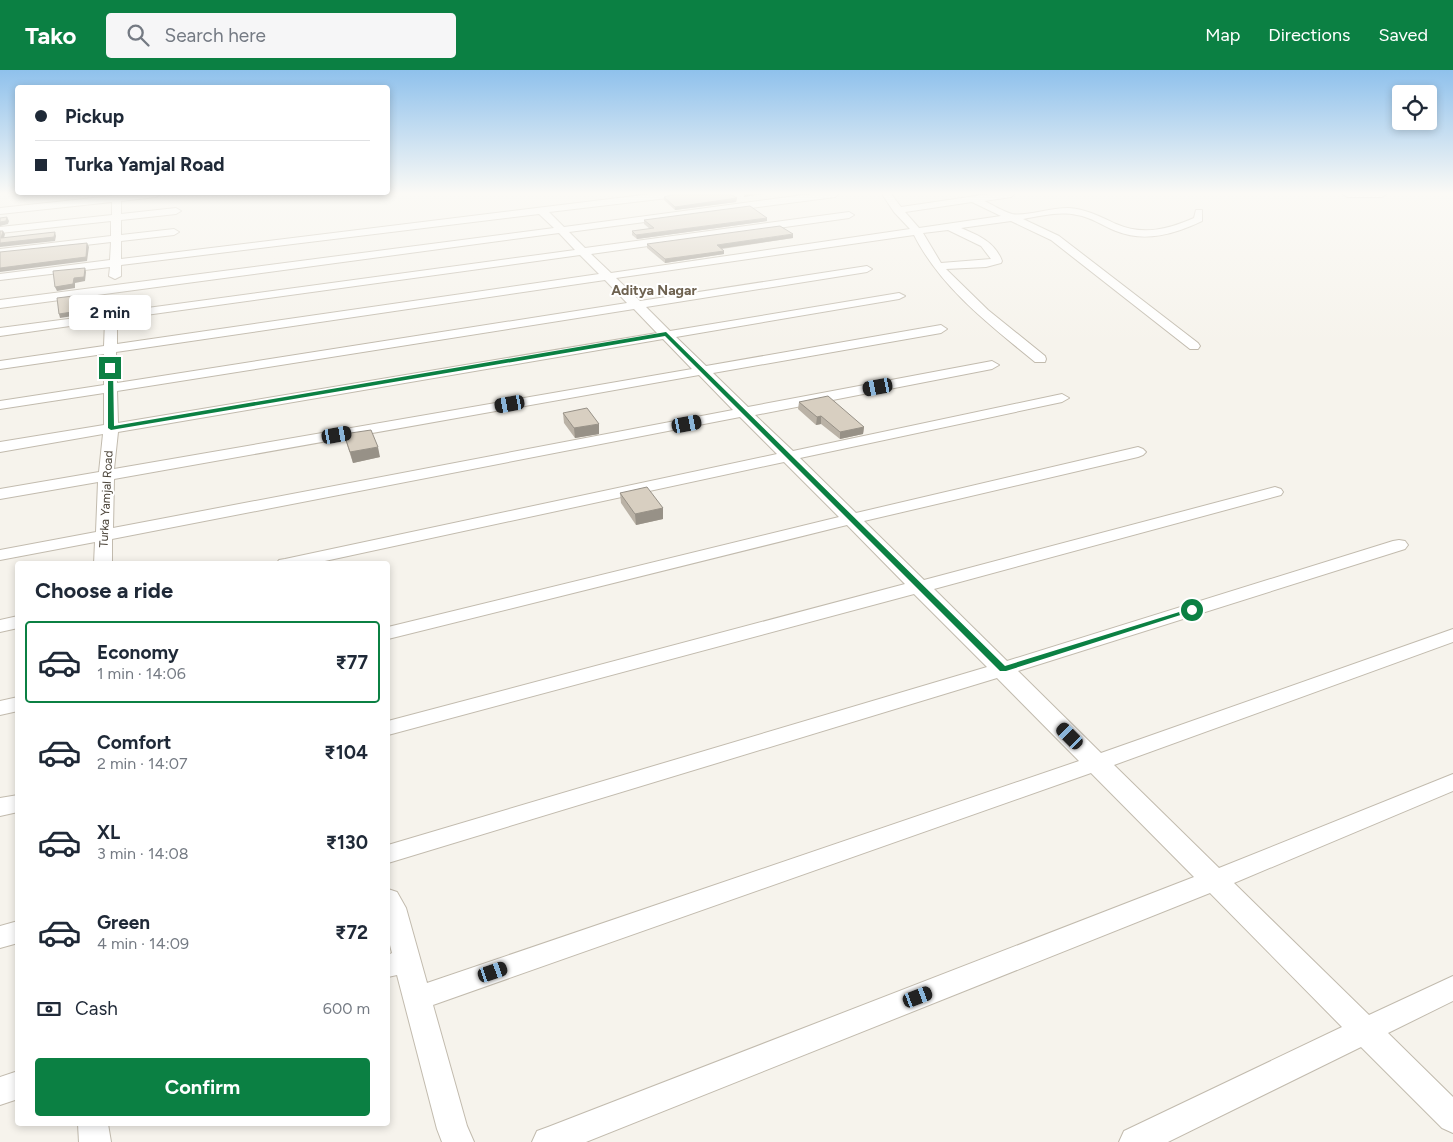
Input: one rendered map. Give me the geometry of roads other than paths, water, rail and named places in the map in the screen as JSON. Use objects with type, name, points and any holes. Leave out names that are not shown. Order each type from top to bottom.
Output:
[{"type":"street","points":[[0,252],[71,244]]},
{"type":"street","name":"Turka Yamjal Road","points":[[102,561],[106,475],[111,428],[110,317],[115,289],[115,244]]},
{"type":"street","points":[[0,277],[270,244]]},
{"type":"street","points":[[0,304],[456,244]]},
{"type":"street","points":[[576,244],[1453,1118]]},
{"type":"street","points":[[0,332],[647,244]]},
{"type":"street","points":[[0,365],[838,244]]},
{"type":"street","points":[[924,244],[933,259],[957,286],[1040,359]]},
{"type":"street","points":[[939,266],[997,262],[989,248],[984,244]]},
{"type":"street","points":[[1063,244],[1194,346]]},
{"type":"street","points":[[0,405],[867,269]]},
{"type":"street","points":[[0,447],[899,296]]},
{"type":"street","points":[[0,494],[941,329]]},
{"type":"street","points":[[0,555],[992,365]]},
{"type":"street","points":[[299,561],[1062,398]]},
{"type":"street","points":[[390,633],[852,519],[1138,452]]},
{"type":"street","points":[[390,727],[1274,492]]},
{"type":"street","points":[[390,853],[1003,670],[1399,545]]},
{"type":"street","points":[[0,626],[15,623]]},
{"type":"street","points":[[417,998],[1096,762],[1453,635]]},
{"type":"street","points":[[0,708],[15,705]]},
{"type":"street","points":[[548,1142],[1215,880],[1453,782]]},
{"type":"street","points":[[0,807],[15,804]]},
{"type":"street","points":[[390,903],[393,908],[397,963],[417,998],[452,1129],[458,1142]]},
{"type":"street","points":[[0,937],[15,933]]},
{"type":"street","points":[[1135,1142],[1453,988]]},
{"type":"street","points":[[0,1091],[15,1087]]},
{"type":"street","points":[[94,1126],[95,1142]]},
{"type":"district","name":"Aditya Nagar","points":[[654,290]]}]
